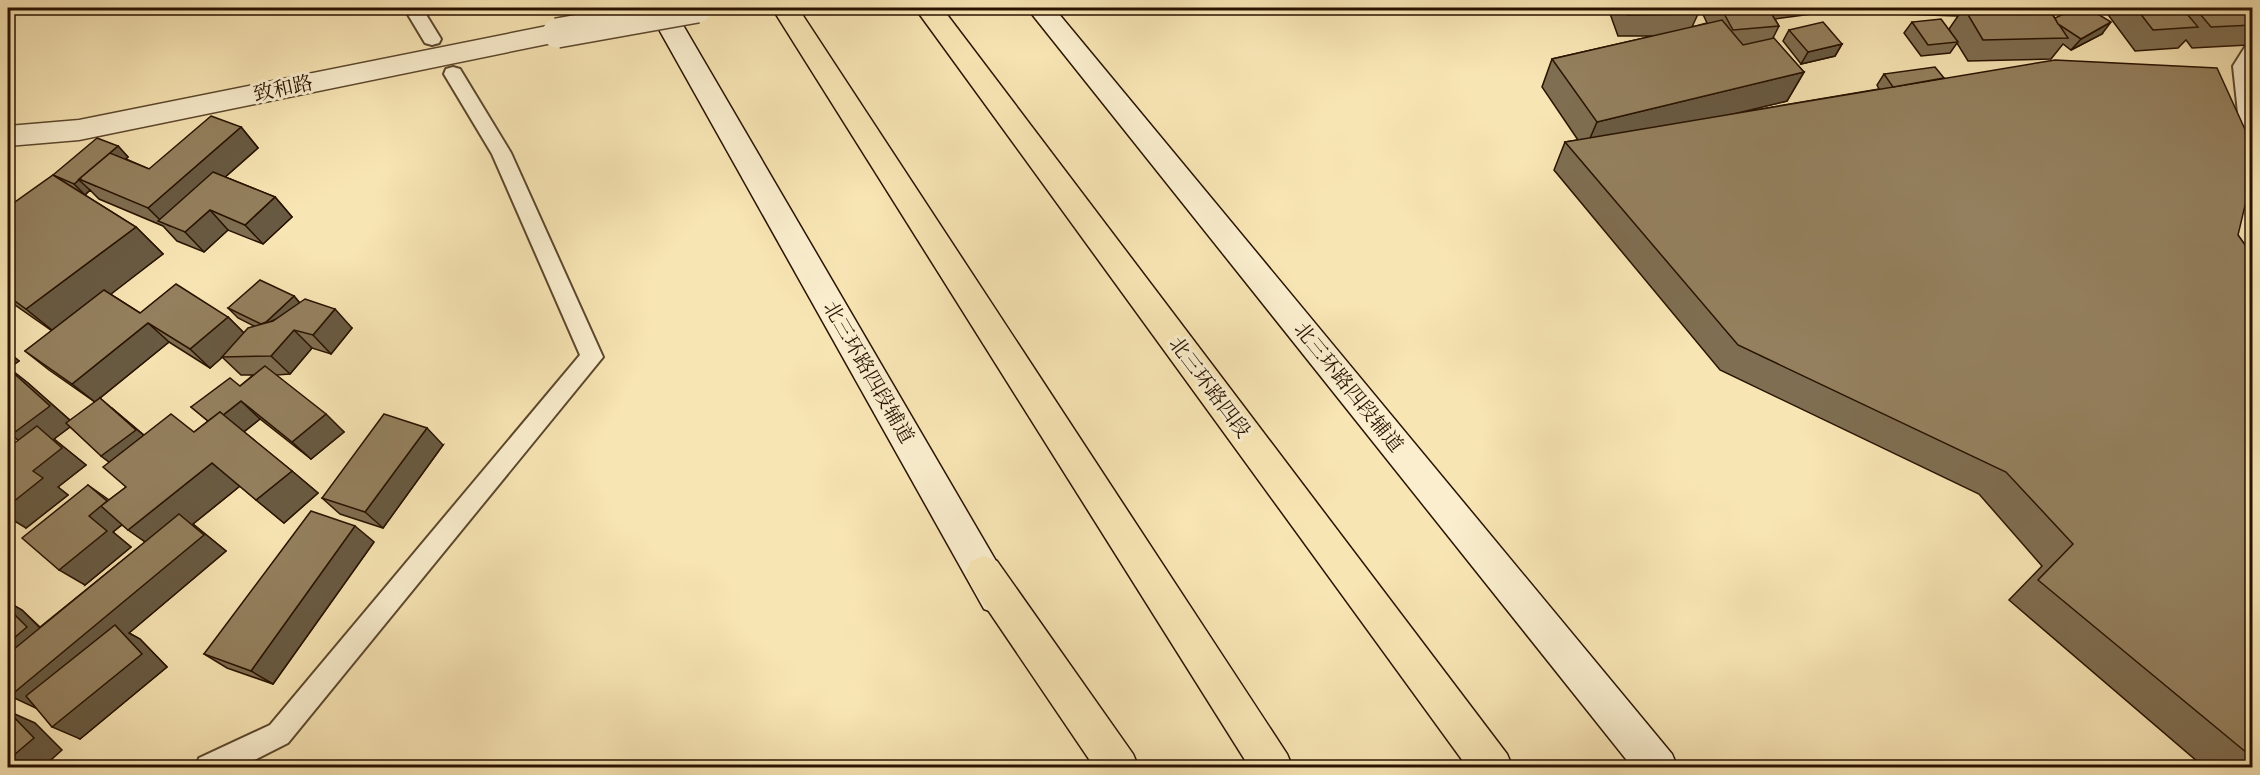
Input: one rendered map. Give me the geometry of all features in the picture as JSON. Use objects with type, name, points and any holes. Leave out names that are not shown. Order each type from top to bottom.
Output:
[{"type":"highway","points":[[785,8],[1273,768]]},
{"type":"highway","name":"北三环路四段","points":[[928,8],[1493,768]]},
{"type":"highway","points":[[984,573],[1119,768]]},
{"type":"main road","name":"北三环路四段辅道","points":[[660,8],[1095,768]]},
{"type":"main road","name":"致和路","points":[[8,136],[79,130],[556,33],[697,8]]},
{"type":"main road","name":"北三环路四段辅道","points":[[1040,8],[1658,768]]},
{"type":"lane","points":[[413,8],[432,39]]},
{"type":"lane","points":[[2253,52],[2242,66],[2253,150]]},
{"type":"lane","points":[[209,768],[279,734],[592,357],[501,153],[453,74]]},
{"type":"building","points":[[1624,8],[1696,8],[1698,14],[1627,15]]},
{"type":"building","points":[[1721,8],[1768,8],[1779,26],[1733,30]]},
{"type":"building","points":[[1964,8],[2048,8],[2068,38],[1983,40]]},
{"type":"building","points":[[2076,8],[2088,8],[2111,22],[2081,39],[2058,24],[2055,18]]},
{"type":"building","points":[[2136,8],[2182,8],[2198,27],[2153,30]]},
{"type":"building","points":[[2195,8],[2245,8],[2253,13],[2253,25],[2211,27]]},
{"type":"building","points":[[1941,19],[1958,42],[1928,45],[1912,22]]},
{"type":"building","points":[[1722,20],[1743,45],[1774,38],[1804,72],[1597,122],[1552,59]]},
{"type":"building","points":[[1823,22],[1842,44],[1808,52],[1789,30]]},
{"type":"building","points":[[2055,60],[2217,68],[2253,147],[2253,172],[2238,235],[2253,256],[2253,758],[2038,580],[2073,544],[2006,472],[1738,345],[1565,142]]},
{"type":"building","points":[[1935,67],[1944,78],[1893,87],[1884,74]]},
{"type":"building","points":[[211,116],[241,127],[148,208],[79,179],[110,153],[149,169]]},
{"type":"building","points":[[97,138],[118,146],[74,184],[53,175]]},
{"type":"building","points":[[213,172],[275,197],[245,225],[210,210],[185,232],[158,221]]},
{"type":"building","points":[[53,175],[136,227],[26,309],[8,296],[8,207]]},
{"type":"building","points":[[260,280],[294,296],[261,324],[228,308]]},
{"type":"building","points":[[176,284],[228,317],[190,349],[148,323],[72,384],[25,351],[104,290],[140,313]]},
{"type":"building","points":[[305,299],[335,309],[313,335],[294,330],[271,356],[222,357],[248,328],[273,321]]},
{"type":"building","points":[[265,366],[326,414],[292,442],[241,401],[223,415],[220,412],[208,421],[191,407],[230,378],[240,386]]},
{"type":"building","points":[[8,368],[50,406],[11,435],[8,432]]},
{"type":"building","points":[[100,398],[136,430],[101,456],[66,423]]},
{"type":"building","points":[[220,412],[292,471],[256,500],[212,463],[128,530],[101,506],[126,487],[103,467],[171,414],[194,432]]},
{"type":"building","points":[[384,414],[427,428],[365,512],[322,498]]},
{"type":"building","points":[[37,426],[62,448],[33,471],[43,478],[8,506],[8,470],[14,465],[8,460],[8,448]]},
{"type":"building","points":[[88,485],[107,501],[89,516],[107,531],[59,570],[22,538]]},
{"type":"building","points":[[311,511],[355,526],[251,671],[204,654]]},
{"type":"building","points":[[179,514],[204,535],[10,696],[8,693],[8,654]]},
{"type":"building","points":[[8,608],[27,627],[8,643]]},
{"type":"building","points":[[115,625],[142,654],[52,727],[26,696]]},
{"type":"building","points":[[8,711],[34,738],[8,760]]},
{"type":"building","points":[[265,761],[262,768],[251,768]]}]
